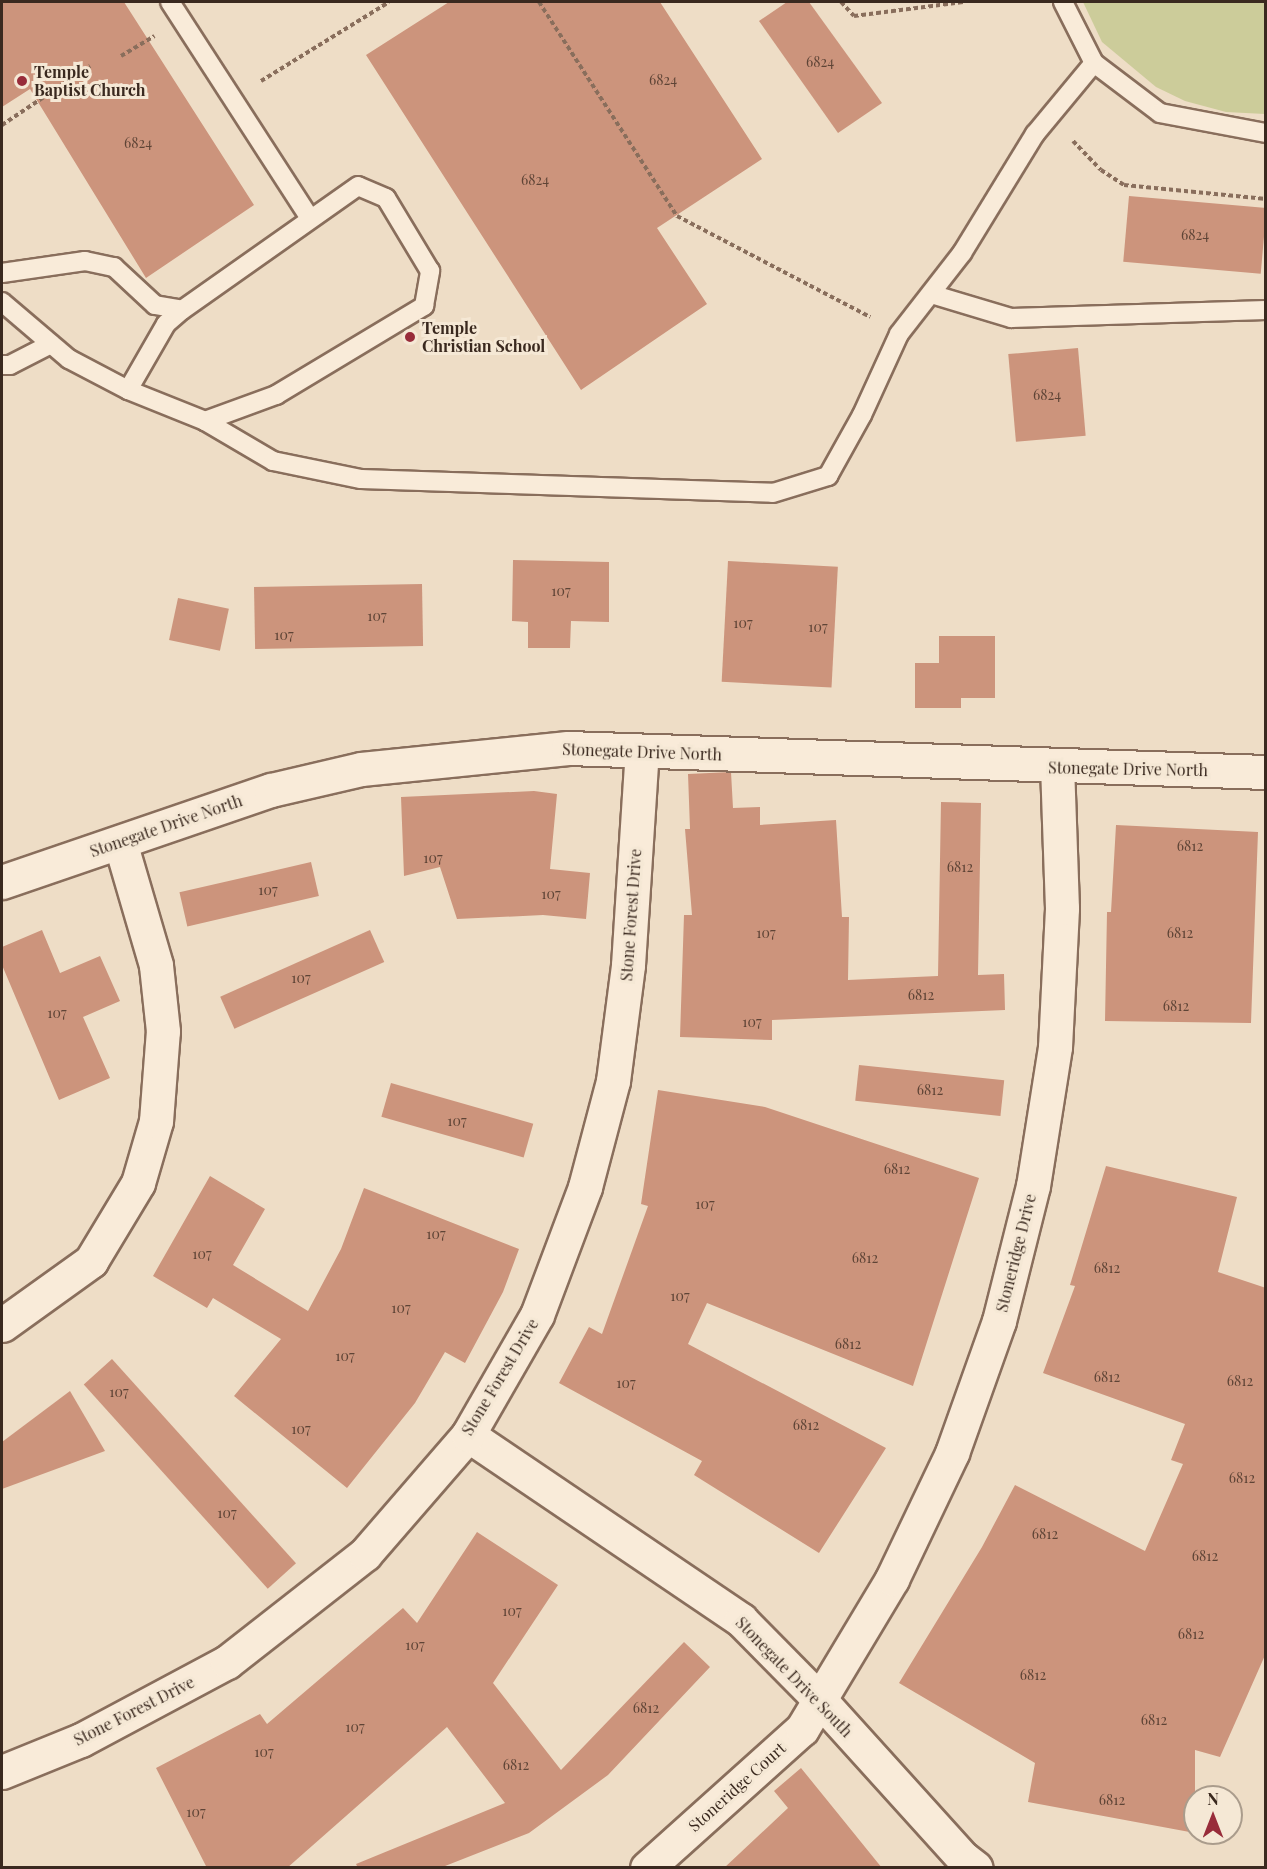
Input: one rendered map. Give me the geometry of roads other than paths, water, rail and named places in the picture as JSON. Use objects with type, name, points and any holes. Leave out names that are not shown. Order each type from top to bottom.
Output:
[{"type":"street","name":"Stonegate Drive North","points":[[2,882],[271,790],[361,769],[568,748],[1057,768],[1266,772]]},
{"type":"street","name":"Stone Forest Drive","points":[[2,1772],[81,1740],[226,1662],[365,1554],[468,1435],[537,1315],[585,1187],[610,1092],[628,965],[642,752]]},
{"type":"street","name":"Stoneridge Drive","points":[[820,1700],[892,1579],[952,1453],[999,1321],[1022,1231],[1033,1186],[1055,1047],[1062,908],[1057,768]]},
{"type":"street","points":[[2,1325],[91,1262],[138,1183],[156,1121],[162,1031],[156,965],[120,842]]},
{"type":"street","name":"Stonegate Drive South","points":[[468,1435],[741,1620],[820,1700],[963,1858],[976,1868]]},
{"type":"street","name":"Stoneridge Court","points":[[647,1868],[802,1729],[820,1700]]},
{"type":"lane","points":[[170,2],[310,218]]},
{"type":"lane","points":[[1063,2],[1094,63],[1160,112],[1266,133]]},
{"type":"lane","points":[[2,302],[69,359],[128,390],[205,421],[273,461],[361,479],[773,493],[828,476],[862,415],[899,334],[962,253],[1049,117],[1094,63]]},
{"type":"lane","points":[[128,390],[166,324],[182,310],[358,186],[386,198],[430,271],[424,306],[276,395],[205,421]]},
{"type":"lane","points":[[2,273],[85,261],[114,267],[155,305],[182,310]]},
{"type":"lane","points":[[931,294],[1011,318],[1266,310]]},
{"type":"lane","points":[[2,365],[10,365],[51,344]]},
{"type":"place","name":"Temple Baptist Church","points":[[22,81]]},
{"type":"place","name":"Temple Christian School","points":[[410,337]]}]
